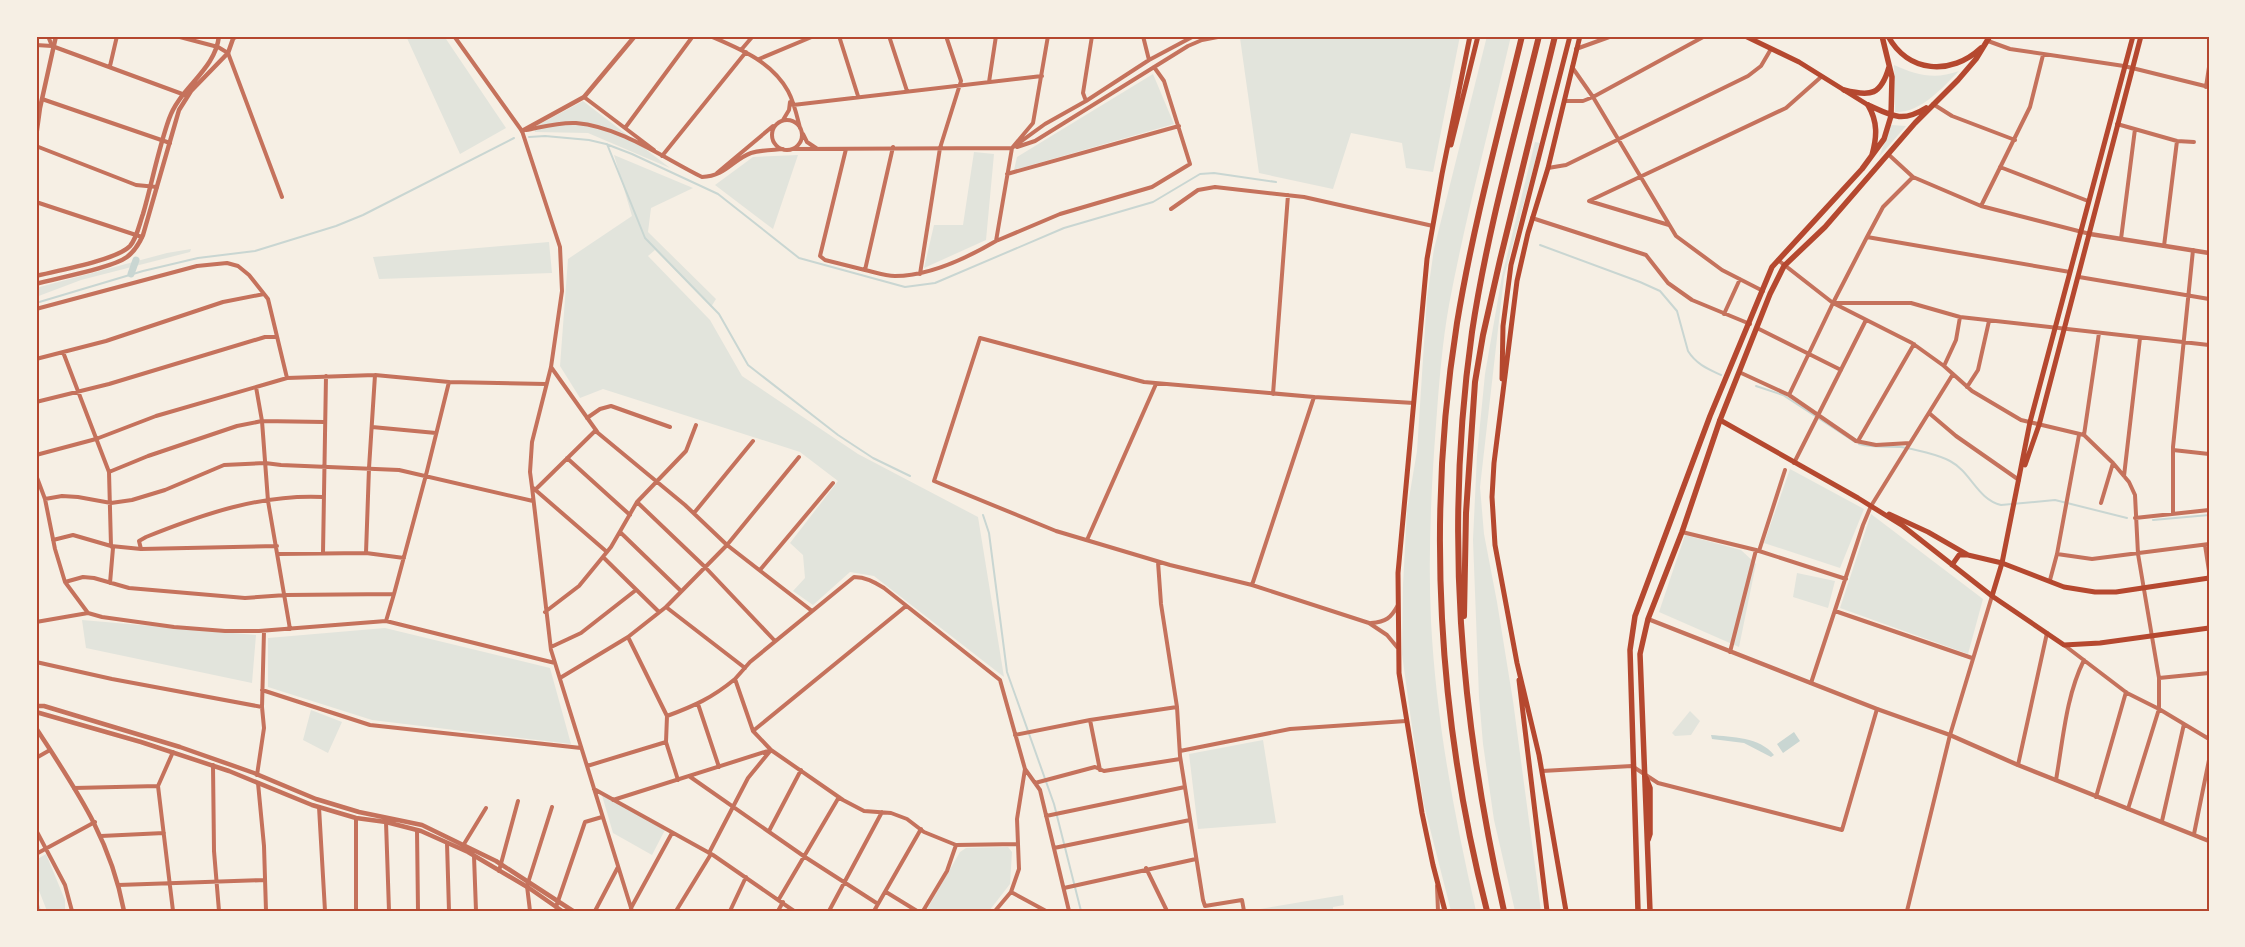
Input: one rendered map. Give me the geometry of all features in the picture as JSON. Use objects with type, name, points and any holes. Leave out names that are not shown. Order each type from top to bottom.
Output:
[{"type":"highway","points":[[1487,911],[1467,828],[1452,732],[1442,612],[1439,535],[1441,462],[1448,386],[1464,283],[1481,202],[1522,36]]},
{"type":"highway","points":[[1504,911],[1485,825],[1473,754],[1462,660],[1457,506],[1472,330],[1494,220],[1539,36]]},
{"type":"highway","points":[[1462,660],[1466,513],[1475,382],[1485,325],[1555,36]]},
{"type":"main road","points":[[1445,911],[1422,813],[1406,720],[1397,647],[1398,604],[1403,508],[1415,403],[1427,259],[1470,36]]},
{"type":"main road","points":[[1442,174],[1478,36]]},
{"type":"main road","points":[[1502,405],[1503,326],[1511,265],[1570,36]]},
{"type":"main road","points":[[1547,911],[1517,663],[1495,545],[1492,514],[1494,463],[1518,281],[1532,218],[1548,168],[1580,36]]},
{"type":"main road","points":[[1745,36],[1799,62],[1868,105],[1891,116],[1908,117],[1933,104]]},
{"type":"main road","points":[[1638,911],[1632,766],[1630,650],[1635,616],[1710,416],[1772,268],[1872,158],[1884,139],[1891,116],[1890,65],[1882,36]]},
{"type":"main road","points":[[1888,36],[1900,54],[1916,64],[1933,68],[1948,66],[1965,60],[1973,55],[1989,38]]},
{"type":"main road","points":[[1992,596],[2002,563],[2030,422],[2133,36]]},
{"type":"main road","points":[[2019,480],[2039,424],[2141,36]]},
{"type":"main road","points":[[1650,911],[1643,772],[1640,654],[1648,619],[1682,532],[1720,420],[1770,294],[1784,266],[1825,228],[1933,104],[1960,78],[1989,38]]},
{"type":"main road","points":[[1844,90],[1861,94],[1877,90],[1886,79],[1890,65]]},
{"type":"main road","points":[[1868,105],[1874,116],[1877,132],[1872,158]]},
{"type":"main road","points":[[1763,291],[1770,294]]},
{"type":"main road","points":[[1750,324],[1757,328]]},
{"type":"main road","points":[[1710,416],[1871,506],[1903,526],[1992,596],[2064,645],[2100,643],[2209,628]]},
{"type":"main road","points":[[1871,506],[1928,532],[1968,555]]},
{"type":"main road","points":[[1992,561],[2004,552]]},
{"type":"main road","points":[[1952,565],[1959,555],[1968,555],[2002,563],[2064,587],[2095,592],[2116,592],[2209,578]]},
{"type":"main road","points":[[1517,663],[1529,708],[1542,771],[1566,911]]},
{"type":"street","points":[[48,36],[52,46]]},
{"type":"street","points":[[36,137],[38,108],[42,99],[52,46],[56,36]]},
{"type":"street","points":[[110,66],[118,36]]},
{"type":"street","points":[[176,36],[218,47],[228,54],[282,197]]},
{"type":"street","points":[[36,284],[126,258],[136,249],[142,237],[169,118],[183,93],[211,62],[218,47],[220,36]]},
{"type":"street","points":[[36,276],[117,254],[129,246],[136,235],[170,143],[179,110],[188,97],[228,54],[232,37],[239,36]]},
{"type":"street","points":[[454,36],[523,131],[560,247],[562,291],[550,367],[532,442],[530,472],[545,612],[555,663],[632,909]]},
{"type":"street","points":[[523,131],[584,97],[635,36]]},
{"type":"street","points":[[624,128],[693,36]]},
{"type":"street","points":[[710,36],[746,52],[770,69],[788,92],[807,142],[818,149]]},
{"type":"street","points":[[741,50],[753,36]]},
{"type":"street","points":[[758,59],[814,36]]},
{"type":"street","points":[[838,36],[858,96]]},
{"type":"street","points":[[889,36],[907,91]]},
{"type":"street","points":[[920,274],[940,148],[961,82],[946,36]]},
{"type":"street","points":[[989,82],[996,36]]},
{"type":"street","points":[[996,240],[1012,148],[1033,123],[1048,36]]},
{"type":"street","points":[[1086,101],[1083,93],[1092,36]]},
{"type":"street","points":[[1143,36],[1149,60]]},
{"type":"street","points":[[523,131],[575,123],[606,130],[632,140],[702,177],[714,176],[727,170],[749,154],[783,149],[893,147],[1012,148],[1035,141],[1192,45],[1202,40],[1223,36]]},
{"type":"street","points":[[1576,49],[1612,36]]},
{"type":"street","points":[[1564,101],[1583,101],[1593,97],[1705,36]]},
{"type":"street","points":[[1012,148],[1045,124],[1086,101],[1149,60],[1191,37],[1192,45]]},
{"type":"street","points":[[1989,38],[2010,49],[2124,66],[2207,87],[2209,67]]},
{"type":"street","points":[[36,45],[52,46],[183,93],[188,97]]},
{"type":"street","points":[[1548,168],[1566,165],[1748,76],[1761,66],[1771,49]]},
{"type":"street","points":[[663,157],[746,52]]},
{"type":"street","points":[[1981,206],[2030,107],[2043,55]]},
{"type":"street","points":[[846,148],[820,256],[825,260],[893,276],[920,274],[978,251],[996,240],[1060,214],[1152,187],[1190,164],[1164,81],[1154,67]]},
{"type":"street","points":[[1572,67],[1593,97],[1676,236],[1722,270],[1763,291]]},
{"type":"street","points":[[793,105],[1042,76]]},
{"type":"street","points":[[1669,225],[1589,201],[1786,108],[1821,77]]},
{"type":"street","points":[[714,176],[783,120],[791,105],[788,92]]},
{"type":"street","points":[[584,97],[663,157]]},
{"type":"street","points":[[42,99],[170,143]]},
{"type":"street","points":[[1933,104],[1952,116],[2015,140]]},
{"type":"street","points":[[783,120],[791,120],[801,130],[801,140],[792,149]]},
{"type":"street","points":[[2117,124],[2177,141],[2194,142]]},
{"type":"street","points":[[775,125],[772,139],[778,147],[783,149]]},
{"type":"street","points":[[1007,174],[1178,126]]},
{"type":"street","points":[[2121,239],[2135,129]]},
{"type":"street","points":[[2164,246],[2177,141]]},
{"type":"street","points":[[36,146],[136,185],[154,186]]},
{"type":"street","points":[[865,270],[893,147]]},
{"type":"street","points":[[1888,154],[1913,177],[1981,206],[2080,232],[2209,253]]},
{"type":"street","points":[[2000,167],[2088,201]]},
{"type":"street","points":[[1789,395],[1833,303],[1884,207],[1913,177]]},
{"type":"street","points":[[1171,209],[1192,194],[1210,188],[1304,197],[1433,226]]},
{"type":"street","points":[[1273,394],[1288,195]]},
{"type":"street","points":[[36,202],[142,237]]},
{"type":"street","points":[[1532,218],[1646,256],[1668,283],[1692,300],[1750,324]]},
{"type":"street","points":[[1867,237],[2070,272]]},
{"type":"street","points":[[2173,513],[2173,450],[2193,250]]},
{"type":"street","points":[[1778,260],[1833,303],[1914,344],[1944,366],[1967,387],[2021,420],[2084,435],[2124,476],[2135,495],[2138,554],[2159,678],[2158,709],[2128,809]]},
{"type":"street","points":[[36,309],[198,266],[227,264],[238,266],[250,275],[268,299],[287,378]]},
{"type":"street","points":[[2079,277],[2209,299]]},
{"type":"street","points":[[1724,314],[1740,279]]},
{"type":"street","points":[[36,359],[106,341],[223,302],[264,294]]},
{"type":"street","points":[[1833,303],[1911,303],[1960,317],[2209,345]]},
{"type":"street","points":[[1944,366],[1956,340],[1960,317]]},
{"type":"street","points":[[1794,463],[1866,320]]},
{"type":"street","points":[[1967,387],[1978,370],[1989,321]]},
{"type":"street","points":[[1757,328],[1841,370]]},
{"type":"street","points":[[2084,435],[2099,333]]},
{"type":"street","points":[[36,402],[77,392],[265,337],[277,337]]},
{"type":"street","points":[[1397,647],[1387,635],[1369,623],[1252,585],[1158,562],[1086,540],[998,508],[934,481],[980,338],[1156,384],[1415,403]]},
{"type":"street","points":[[2124,476],[2140,338]]},
{"type":"street","points":[[1858,441],[1914,344]]},
{"type":"street","points":[[63,352],[109,472],[111,546],[113,548],[110,582]]},
{"type":"street","points":[[550,367],[596,430],[694,513],[727,545],[812,611]]},
{"type":"street","points":[[1739,372],[1789,395],[1858,441],[1876,446],[1910,444]]},
{"type":"street","points":[[1811,683],[1871,506],[1953,374]]},
{"type":"street","points":[[36,455],[96,439],[156,416],[287,378],[375,375],[449,382],[546,384]]},
{"type":"street","points":[[366,553],[375,375]]},
{"type":"street","points":[[322,553],[326,376]]},
{"type":"street","points":[[386,621],[449,382]]},
{"type":"street","points":[[1086,540],[1156,384]]},
{"type":"street","points":[[256,387],[262,421],[268,500],[286,595],[290,629]]},
{"type":"street","points":[[1252,585],[1314,397]]},
{"type":"street","points":[[587,418],[600,409],[611,406],[670,428]]},
{"type":"street","points":[[1929,413],[1964,442],[2019,480]]},
{"type":"street","points":[[109,472],[148,456],[224,430],[262,421],[324,422]]},
{"type":"street","points":[[545,612],[579,586],[603,557],[637,502],[686,452],[696,425]]},
{"type":"street","points":[[372,427],[436,433]]},
{"type":"street","points":[[533,489],[596,430]]},
{"type":"street","points":[[2050,580],[2057,554],[2064,506],[2079,435]]},
{"type":"street","points":[[694,513],[752,441]]},
{"type":"street","points":[[2173,450],[2209,454]]},
{"type":"street","points":[[567,458],[630,515]]},
{"type":"street","points":[[560,678],[628,637],[666,607],[727,545],[799,458]]},
{"type":"street","points":[[45,499],[70,497],[111,503],[132,500],[165,490],[224,465],[264,463],[399,470],[533,501]]},
{"type":"street","points":[[2101,503],[2113,463]]},
{"type":"street","points":[[1730,652],[1758,551],[1785,470]]},
{"type":"street","points":[[36,475],[45,499],[53,540],[65,582],[88,613]]},
{"type":"street","points":[[760,570],[833,482]]},
{"type":"street","points":[[533,489],[607,552]]},
{"type":"street","points":[[141,549],[139,541],[146,537],[225,508],[292,497],[323,497]]},
{"type":"street","points":[[637,502],[705,567],[775,641]]},
{"type":"street","points":[[2135,518],[2209,510]]},
{"type":"street","points":[[620,532],[681,591]]},
{"type":"street","points":[[1682,532],[1758,551],[1846,579]]},
{"type":"street","points":[[53,540],[73,535],[111,546],[141,549],[277,546]]},
{"type":"street","points":[[2057,554],[2092,559],[2207,544],[2209,571]]},
{"type":"street","points":[[278,554],[366,553],[404,558]]},
{"type":"street","points":[[603,557],[659,612]]},
{"type":"street","points":[[1158,562],[1177,707],[1180,759],[1202,900],[1205,906],[1242,900],[1244,911]]},
{"type":"street","points":[[65,582],[83,577],[129,588],[167,593],[245,598],[286,595],[394,594]]},
{"type":"street","points":[[666,716],[698,704],[715,695],[775,641],[854,577],[870,580],[1000,680],[1025,769],[1040,790],[1069,911]]},
{"type":"street","points":[[551,648],[581,633],[636,590]]},
{"type":"street","points":[[1907,911],[1950,735],[1992,596]]},
{"type":"street","points":[[1369,623],[1385,621],[1394,613],[1398,604]]},
{"type":"street","points":[[753,731],[906,606]]},
{"type":"street","points":[[666,607],[745,668]]},
{"type":"street","points":[[1836,611],[1972,658]]},
{"type":"street","points":[[36,622],[88,613],[102,617],[174,627],[225,631],[264,631],[386,621],[555,663]]},
{"type":"street","points":[[1648,619],[1877,709],[1950,735],[2018,765],[2209,841]]},
{"type":"street","points":[[264,631],[262,690],[264,728],[257,775],[266,911]]},
{"type":"street","points":[[2018,765],[2046,633]]},
{"type":"street","points":[[628,637],[666,716],[666,742],[678,780]]},
{"type":"street","points":[[2064,645],[2126,692],[2209,739]]},
{"type":"street","points":[[2056,780],[2071,697],[2078,672],[2084,660]]},
{"type":"street","points":[[36,662],[112,679],[262,707]]},
{"type":"street","points":[[2159,678],[2209,673]]},
{"type":"street","points":[[735,679],[753,731],[771,750],[839,797],[864,811],[891,813],[906,819],[921,829],[956,845],[1018,844]]},
{"type":"street","points":[[262,690],[370,725],[524,744],[581,748]]},
{"type":"street","points":[[2096,796],[2126,692]]},
{"type":"street","points":[[698,704],[719,766]]},
{"type":"street","points":[[36,706],[44,706],[180,747],[316,799],[358,811],[422,825],[464,844],[501,864],[562,911]]},
{"type":"street","points":[[1015,735],[1090,720],[1177,707]]},
{"type":"street","points":[[1542,771],[1632,766],[1658,783],[1842,830],[1877,709]]},
{"type":"street","points":[[36,712],[213,765],[319,806],[356,818],[386,822],[416,830],[474,856],[559,901],[573,911]]},
{"type":"street","points":[[1090,720],[1100,770]]},
{"type":"street","points":[[1180,751],[1290,730],[1406,720]]},
{"type":"street","points":[[2162,821],[2184,724]]},
{"type":"street","points":[[36,728],[95,822],[110,856],[124,911]]},
{"type":"street","points":[[587,766],[666,742]]},
{"type":"street","points":[[36,758],[50,750]]},
{"type":"street","points":[[613,800],[771,750]]},
{"type":"street","points":[[676,911],[710,854],[748,778],[771,750]]},
{"type":"street","points":[[173,752],[158,786],[173,911]]},
{"type":"street","points":[[1035,783],[1095,768],[1104,771],[1180,759]]},
{"type":"street","points":[[2194,834],[2209,760]]},
{"type":"street","points":[[213,765],[219,911]]},
{"type":"street","points":[[995,911],[1012,892],[1018,868],[1017,819],[1025,769]]},
{"type":"street","points":[[768,831],[802,770]]},
{"type":"street","points":[[689,776],[805,857],[878,904]]},
{"type":"street","points":[[74,788],[158,786]]},
{"type":"street","points":[[1046,816],[1185,787]]},
{"type":"street","points":[[594,789],[710,854],[794,911]]},
{"type":"street","points":[[778,911],[781,901],[839,797]]},
{"type":"street","points":[[500,871],[518,801]]},
{"type":"street","points":[[319,806],[324,911]]},
{"type":"street","points":[[530,911],[528,884],[552,807]]},
{"type":"street","points":[[464,844],[486,808]]},
{"type":"street","points":[[356,911],[356,818],[358,811]]},
{"type":"street","points":[[829,911],[882,812]]},
{"type":"street","points":[[556,907],[584,822],[602,817]]},
{"type":"street","points":[[1054,848],[1190,820]]},
{"type":"street","points":[[36,854],[95,822]]},
{"type":"street","points":[[386,822],[389,911]]},
{"type":"street","points":[[874,911],[921,829]]},
{"type":"street","points":[[36,830],[65,885],[72,911]]},
{"type":"street","points":[[416,830],[418,911]]},
{"type":"street","points":[[101,836],[164,833]]},
{"type":"street","points":[[632,909],[672,833]]},
{"type":"street","points":[[447,843],[449,911]]},
{"type":"street","points":[[923,911],[947,871],[956,845]]},
{"type":"street","points":[[474,856],[476,911]]},
{"type":"street","points":[[1064,888],[1146,868],[1196,859]]},
{"type":"street","points":[[595,911],[618,867]]},
{"type":"street","points":[[1146,868],[1167,909],[1160,911]]},
{"type":"street","points":[[730,911],[746,877]]},
{"type":"street","points":[[1436,879],[1438,911]]},
{"type":"street","points":[[118,885],[265,880]]},
{"type":"street","points":[[886,892],[917,911]]},
{"type":"street","points":[[1012,892],[1046,911]]},
{"type":"shaded area","points":[[406,36],[444,36],[506,128],[460,154]]},
{"type":"shaded area","points":[[1253,36],[1460,36],[1433,172],[1406,168],[1402,143],[1351,133],[1333,189],[1259,173],[1240,38]]},
{"type":"shaded area","points":[[1487,36],[1511,36],[1449,305],[1444,335],[1431,498],[1430,597],[1433,658],[1453,803],[1476,911],[1451,911],[1424,805],[1411,720],[1402,654],[1403,585],[1407,510],[1417,451],[1427,298],[1434,249]]},
{"type":"shaded area","points":[[1894,65],[1918,74],[1934,76],[1959,71],[1938,92],[1922,104],[1905,111],[1895,112]]},
{"type":"shaded area","points":[[1153,74],[1174,124],[1014,170],[1017,157]]},
{"type":"shaded area","points":[[583,101],[670,168],[588,133],[535,132],[534,127]]},
{"type":"shaded area","points":[[1891,125],[1906,126],[1879,157]]},
{"type":"shaded area","points":[[1535,142],[1540,143],[1504,277],[1480,487],[1484,534],[1513,701],[1541,911],[1515,911],[1494,820],[1483,744],[1479,697],[1473,540],[1477,455],[1485,374],[1502,276]]},
{"type":"shaded area","points":[[974,152],[994,154],[986,240],[924,268],[934,225],[963,225]]},
{"type":"shaded area","points":[[614,155],[693,188],[651,208],[648,232],[716,299],[711,307],[655,250],[648,256],[710,320],[742,376],[858,454],[978,517],[1004,677],[874,576],[850,572],[813,605],[793,591],[805,578],[803,555],[790,543],[838,481],[800,452],[603,389],[580,398],[560,366],[568,259],[632,216]]},
{"type":"shaded area","points":[[798,155],[773,229],[715,185],[753,157]]},
{"type":"shaded area","points":[[549,242],[552,273],[379,279],[373,257]]},
{"type":"shaded area","points":[[191,249],[190,252],[81,280],[36,297],[36,288],[167,253]]},
{"type":"shaded area","points":[[1790,469],[1864,509],[1840,568],[1764,543]]},
{"type":"shaded area","points":[[1871,514],[1983,599],[1968,654],[1840,608]]},
{"type":"shaded area","points":[[1685,535],[1741,550],[1756,564],[1739,647],[1659,612]]},
{"type":"shaded area","points":[[1797,573],[1835,581],[1828,608],[1793,597]]},
{"type":"shaded area","points":[[82,620],[256,635],[252,683],[86,648]]},
{"type":"shaded area","points":[[385,628],[550,668],[571,744],[372,720],[268,687],[268,638]]},
{"type":"shaded area","points":[[311,710],[342,722],[328,753],[303,740]]},
{"type":"shaded area","points":[[1690,711],[1700,721],[1691,735],[1675,736],[1672,733]]},
{"type":"shaded area","points":[[1794,732],[1800,741],[1783,753],[1777,744]]},
{"type":"shaded area","points":[[1711,735],[1736,737],[1753,741],[1768,749],[1774,755],[1771,757],[1744,743],[1712,739]]},
{"type":"shaded area","points":[[1263,740],[1276,823],[1198,829],[1189,754]]},
{"type":"shaded area","points":[[601,792],[666,828],[652,855],[613,833]]},
{"type":"shaded area","points":[[1008,847],[1012,852],[1010,884],[989,911],[926,911],[960,852],[966,848]]},
{"type":"shaded area","points":[[46,854],[65,900],[65,911],[47,911],[36,883],[36,860]]},
{"type":"shaded area","points":[[1343,895],[1344,905],[1333,907],[1333,911],[1248,911]]},
{"type":"waterway","points":[[529,137],[545,136],[589,140],[632,154],[718,194],[799,258],[905,287],[935,283],[1064,228],[1153,202],[1200,174],[1214,173],[1276,182]]},
{"type":"waterway","points":[[36,303],[143,271],[198,258],[255,251],[336,226],[363,215],[514,138]]},
{"type":"waterway","points":[[607,144],[645,238],[719,314],[748,365],[838,435],[873,458],[910,476]]},
{"type":"waterway","points":[[1540,245],[1660,291],[1677,311],[1691,356],[1703,366],[1721,375]]},
{"type":"waterway","points":[[131,274],[136,260]]},
{"type":"waterway","points":[[1756,386],[1783,395],[1855,442]]},
{"type":"waterway","points":[[1859,444],[1901,447],[1926,452],[1950,461],[1986,497],[2001,505],[2055,500],[2127,518]]},
{"type":"waterway","points":[[983,515],[989,533],[1007,672],[1054,804],[1081,911]]},
{"type":"waterway","points":[[2153,520],[2209,515]]},
{"type":"waterway","points":[[36,898],[40,911]]}]
